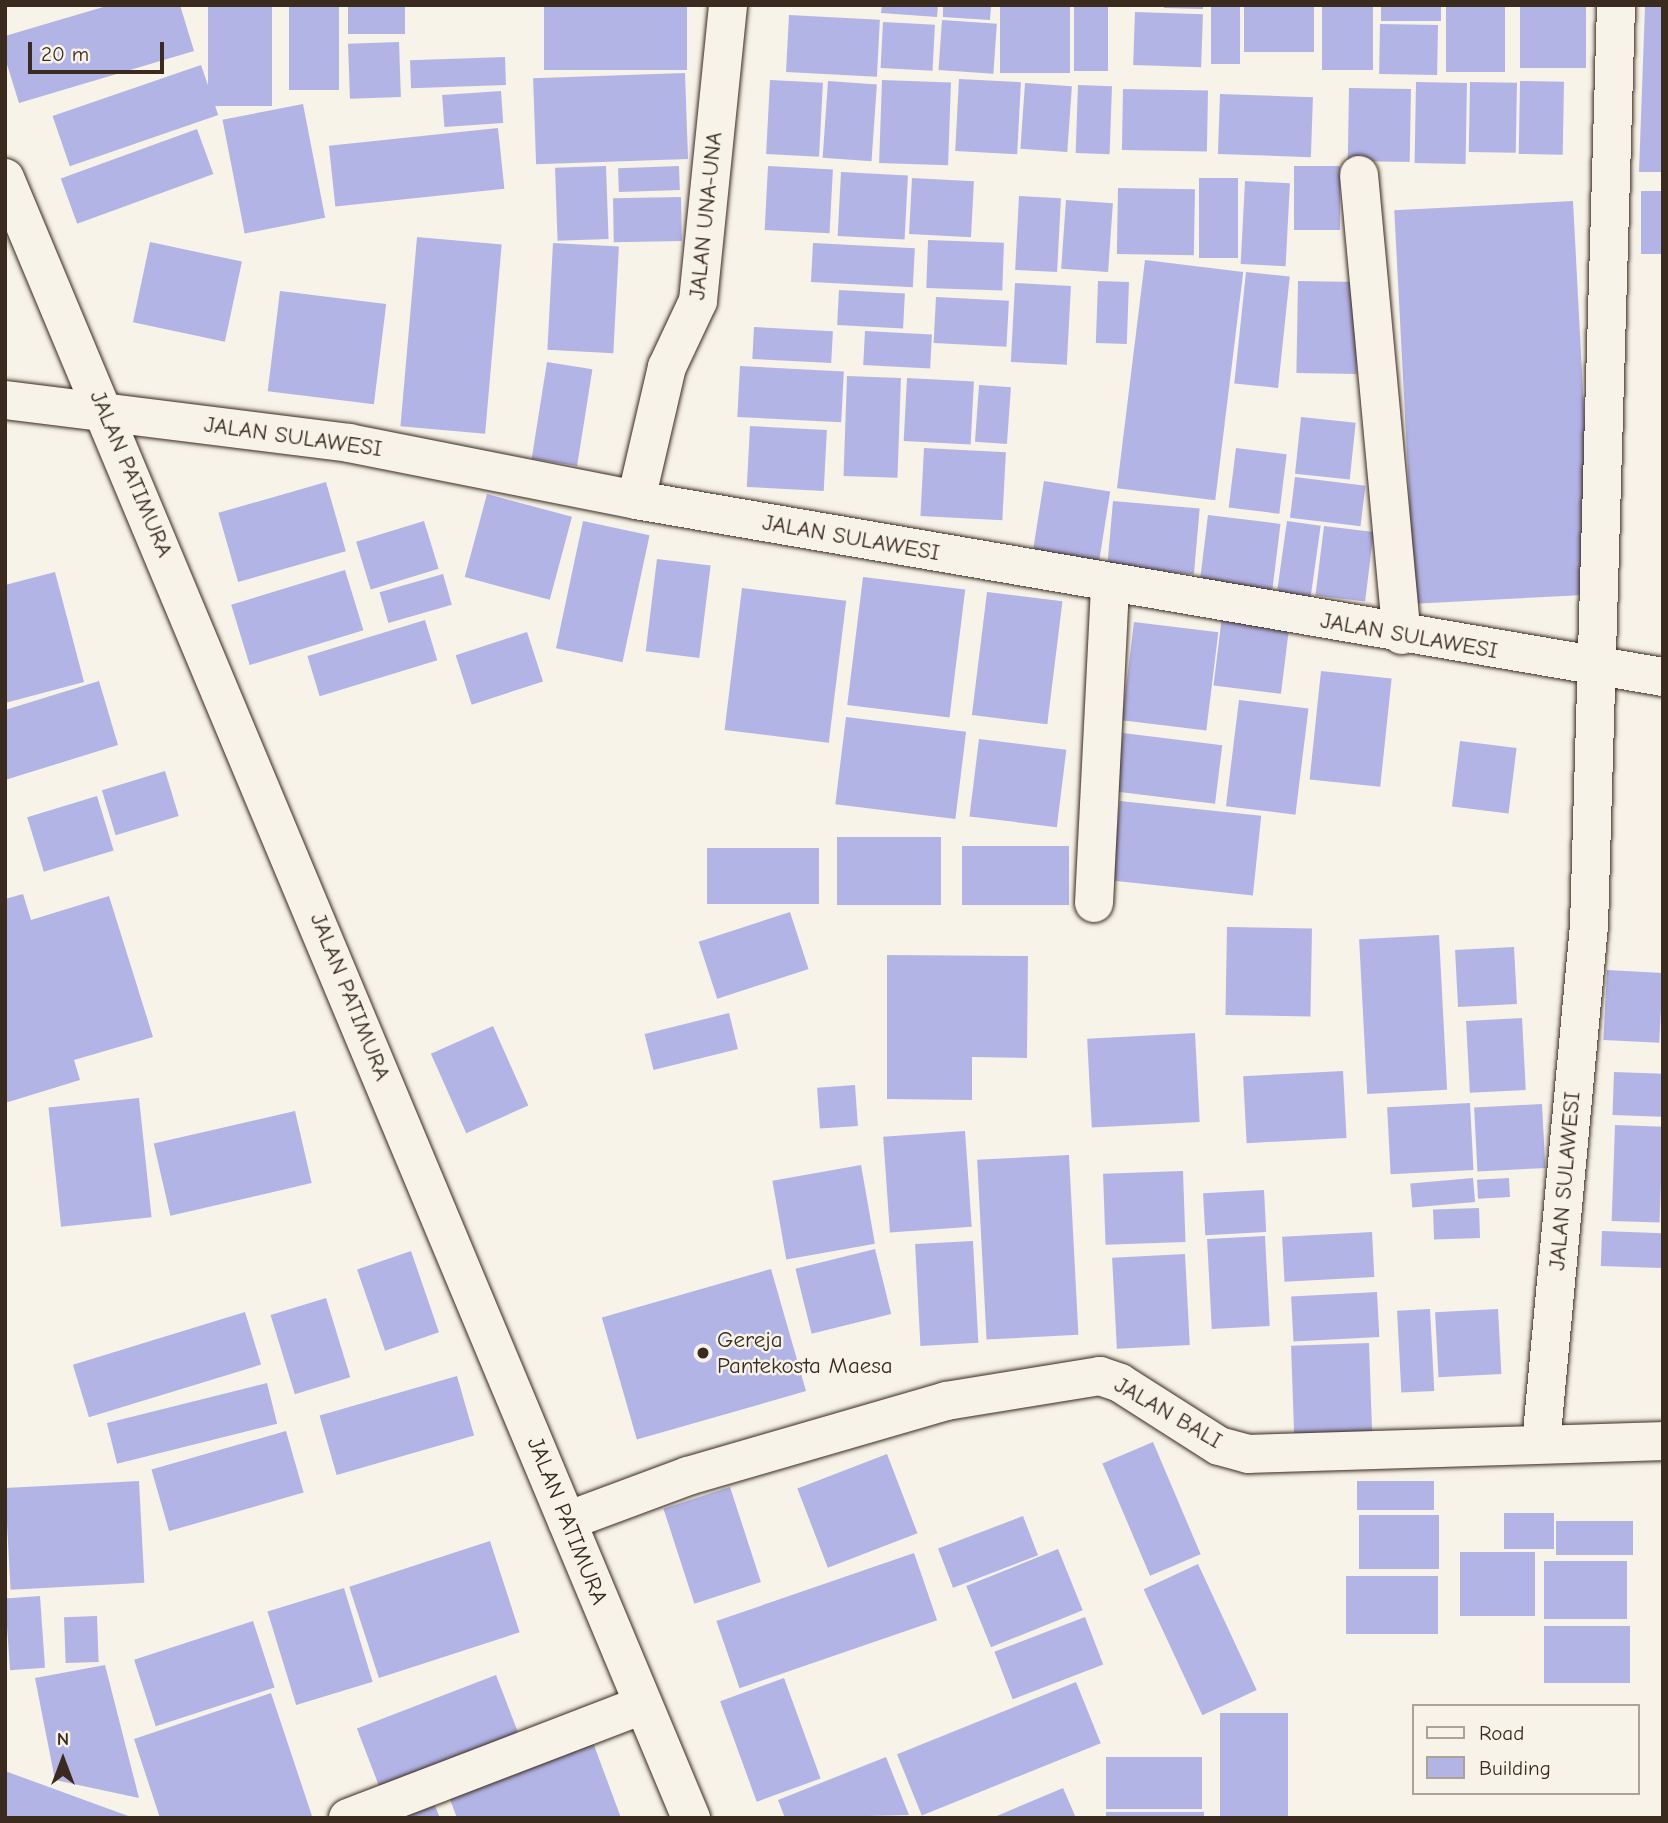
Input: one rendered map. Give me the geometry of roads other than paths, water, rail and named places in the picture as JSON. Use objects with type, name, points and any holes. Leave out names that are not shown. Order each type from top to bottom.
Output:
[{"type":"street","name":"JALAN UNA-UNA","points":[[636,500],[667,367],[698,301],[728,5]]},
{"type":"street","name":"JALAN SULAWESI","points":[[1541,1444],[1589,926],[1616,5]]},
{"type":"street","points":[[1359,175],[1402,635]]},
{"type":"street","name":"JALAN PATIMURA","points":[[5,178],[691,1818]]},
{"type":"street","name":"JALAN SULAWESI","points":[[5,400],[104,410],[349,443],[636,500],[1402,635],[1663,677]]},
{"type":"street","points":[[1094,903],[1110,583]]},
{"type":"street","name":"JALAN BALI","points":[[567,1521],[688,1476],[946,1401],[1100,1376],[1120,1383],[1219,1446],[1249,1454],[1663,1441]]},
{"type":"street","points":[[348,1818],[643,1705]]},
{"type":"place","name":"Gereja Pantekosta Maesa","points":[[703,1353]]}]
